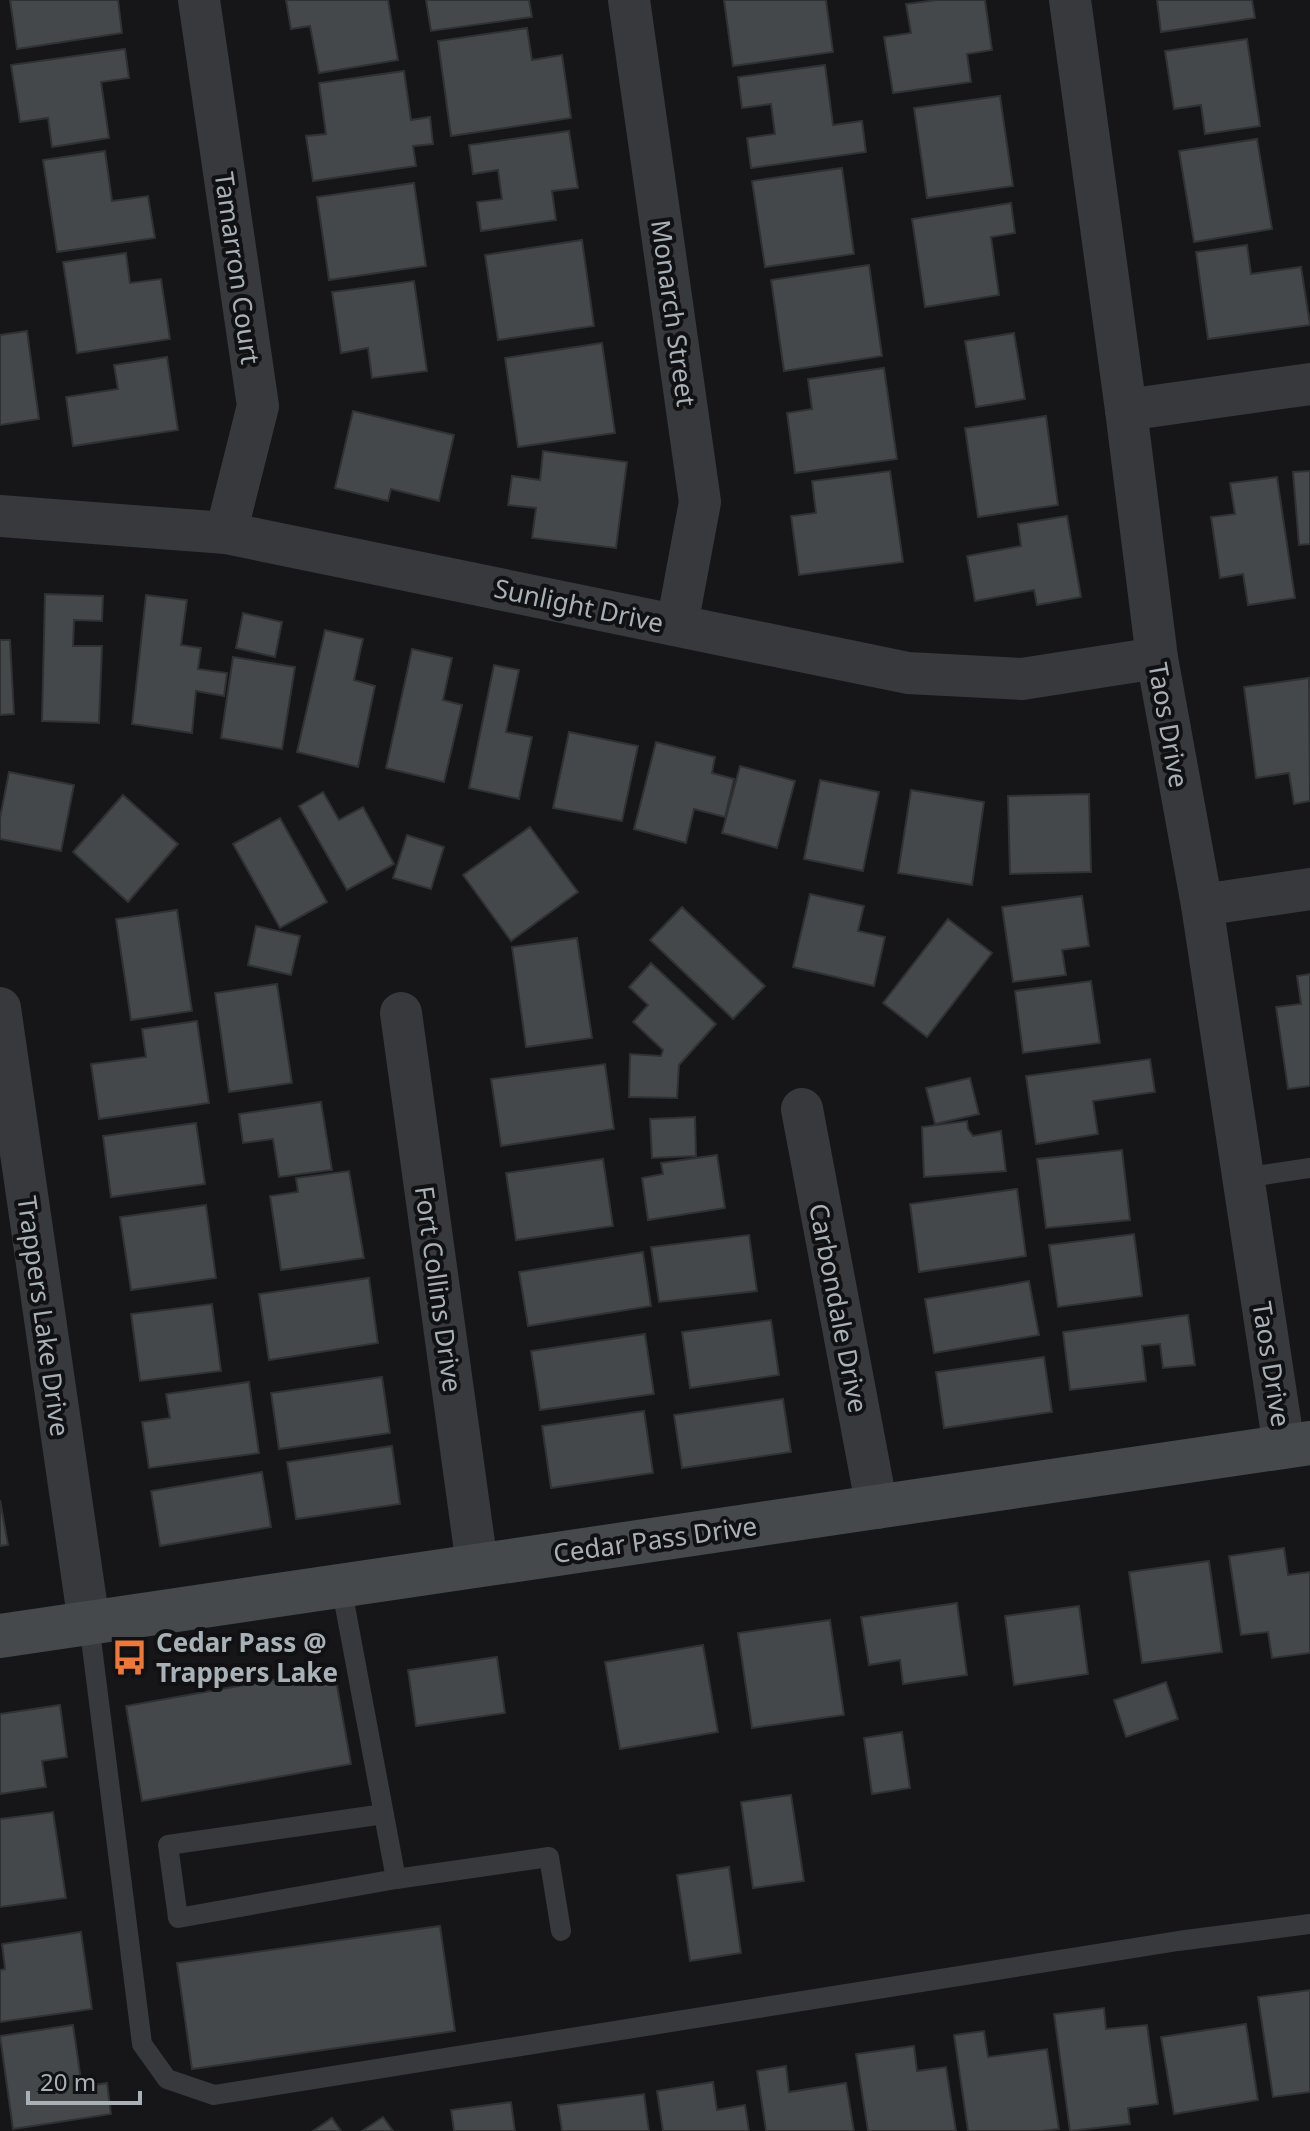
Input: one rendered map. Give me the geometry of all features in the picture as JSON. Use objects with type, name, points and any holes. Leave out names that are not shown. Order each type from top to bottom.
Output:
[{"type":"street","name":"Tamarron Court","points":[[199,0],[258,406],[226,533]]},
{"type":"street","name":"Monarch Street","points":[[629,0],[700,502],[677,625]]},
{"type":"street","name":"Taos Drive","points":[[1070,0],[1157,658],[1202,905],[1243,1178],[1297,1445]]},
{"type":"street","points":[[1126,410],[1310,384]]},
{"type":"street","name":"Sunlight Drive","points":[[0,516],[226,533],[908,673],[1022,679],[1157,658]]},
{"type":"street","points":[[1202,905],[1310,889]]},
{"type":"street","name":"Trappers Lake Drive","points":[[0,1008],[89,1623]]},
{"type":"street","name":"Fort Collins Drive","points":[[401,1013],[477,1565]]},
{"type":"street","name":"Carbondale Drive","points":[[802,1109],[877,1508]]},
{"type":"street","name":"Cedar Pass Drive","points":[[0,1636],[1297,1445]]},
{"type":"lane","points":[[1243,1178],[1310,1168]]},
{"type":"lane","points":[[341,1585],[396,1879]]},
{"type":"lane","points":[[89,1623],[142,2044],[167,2079],[214,2095],[1147,1946],[1310,1924]]},
{"type":"lane","points":[[384,1814],[168,1845],[178,1918],[396,1879],[549,1857],[561,1931]]},
{"type":"building","points":[[10,0],[118,0],[122,33],[17,49]]},
{"type":"building","points":[[286,0],[388,0],[398,60],[319,73],[310,26],[291,29]]},
{"type":"building","points":[[426,0],[529,0],[532,17],[431,31]]},
{"type":"building","points":[[724,0],[826,0],[833,52],[733,66]]},
{"type":"building","points":[[937,0],[985,0],[992,50],[967,54],[971,82],[893,93],[884,37],[911,33],[906,4]]},
{"type":"building","points":[[1157,0],[1252,0],[1255,18],[1161,32]]},
{"type":"building","points":[[527,28],[532,60],[562,55],[571,118],[451,136],[438,41]]},
{"type":"building","points":[[1247,39],[1260,126],[1205,134],[1201,105],[1174,109],[1165,51]]},
{"type":"building","points":[[125,49],[129,78],[101,82],[109,138],[52,147],[48,118],[20,122],[11,65]]},
{"type":"building","points":[[825,65],[833,125],[862,121],[866,152],[751,168],[747,138],[775,134],[771,104],[742,108],[738,77]]},
{"type":"building","points":[[404,71],[411,120],[430,117],[433,144],[413,146],[416,166],[313,181],[306,136],[326,134],[319,83]]},
{"type":"building","points":[[1000,96],[1013,186],[927,198],[914,108]]},
{"type":"building","points":[[569,131],[578,188],[552,191],[556,220],[481,231],[477,202],[502,199],[498,170],[473,174],[469,145]]},
{"type":"building","points":[[1257,139],[1272,229],[1194,242],[1179,151]]},
{"type":"building","points":[[105,151],[112,201],[148,196],[155,238],[57,252],[43,160]]},
{"type":"building","points":[[842,168],[854,254],[765,267],[752,181]]},
{"type":"building","points":[[414,183],[426,266],[329,280],[317,197]]},
{"type":"building","points":[[1011,203],[1015,233],[991,237],[999,295],[925,307],[912,219]]},
{"type":"building","points":[[582,240],[594,326],[498,340],[485,255]]},
{"type":"building","points":[[1247,245],[1251,274],[1301,267],[1310,325],[1208,339],[1196,252]]},
{"type":"building","points":[[126,253],[130,283],[161,279],[170,339],[77,353],[63,262]]},
{"type":"building","points":[[869,265],[882,356],[784,371],[771,280]]},
{"type":"building","points":[[414,281],[427,371],[372,378],[368,348],[341,353],[332,292]]},
{"type":"building","points":[[27,331],[39,419],[0,425],[0,335]]},
{"type":"building","points":[[1014,333],[1025,399],[976,407],[965,341]]},
{"type":"building","points":[[602,343],[615,433],[518,447],[505,358]]},
{"type":"building","points":[[167,357],[178,430],[73,446],[66,397],[118,389],[114,365]]},
{"type":"building","points":[[884,368],[897,459],[795,473],[787,413],[812,409],[808,379]]},
{"type":"building","points":[[353,411],[454,435],[439,501],[391,489],[388,501],[335,488]]},
{"type":"building","points":[[1046,416],[1058,505],[978,517],[965,428]]},
{"type":"building","points":[[543,451],[627,462],[616,548],[532,538],[536,508],[508,505],[512,476],[540,480]]},
{"type":"building","points":[[890,471],[903,562],[799,575],[791,516],[816,513],[812,481]]},
{"type":"building","points":[[1310,471],[1310,544],[1299,545],[1293,472]]},
{"type":"building","points":[[1277,477],[1295,598],[1248,605],[1243,574],[1220,578],[1211,517],[1235,514],[1230,483]]},
{"type":"building","points":[[1067,516],[1081,597],[1037,605],[1034,590],[975,601],[967,556],[1021,546],[1018,524]]},
{"type":"building","points":[[45,594],[103,596],[102,621],[74,620],[73,646],[102,646],[99,723],[42,721]]},
{"type":"building","points":[[146,595],[187,600],[181,645],[201,648],[198,669],[227,673],[224,696],[196,691],[192,733],[132,724]]},
{"type":"building","points":[[243,613],[282,622],[275,657],[236,648]]},
{"type":"building","points":[[325,630],[363,639],[354,680],[375,686],[358,767],[297,752]]},
{"type":"building","points":[[0,640],[10,640],[14,714],[0,715]]},
{"type":"building","points":[[412,649],[452,658],[443,700],[462,705],[444,782],[386,768]]},
{"type":"building","points":[[233,657],[295,667],[282,749],[221,738]]},
{"type":"building","points":[[494,665],[519,670],[506,732],[532,737],[519,799],[469,788]]},
{"type":"building","points":[[1309,678],[1310,801],[1294,804],[1289,773],[1256,778],[1244,687]]},
{"type":"building","points":[[569,732],[638,746],[622,821],[553,808]]},
{"type":"building","points":[[656,742],[715,757],[712,773],[734,779],[725,817],[694,809],[686,843],[634,829]]},
{"type":"building","points":[[740,766],[795,781],[777,848],[722,833]]},
{"type":"building","points":[[9,772],[74,785],[61,851],[0,839],[0,818]]},
{"type":"building","points":[[820,780],[879,792],[863,871],[804,859]]},
{"type":"building","points":[[911,790],[984,802],[972,885],[898,873]]},
{"type":"building","points":[[323,792],[339,820],[363,807],[394,864],[347,890],[299,806]]},
{"type":"building","points":[[1089,794],[1091,872],[1010,874],[1008,796]]},
{"type":"building","points":[[123,795],[178,844],[128,902],[73,852]]},
{"type":"building","points":[[280,818],[327,902],[280,928],[233,844]]},
{"type":"building","points":[[530,827],[578,892],[511,941],[463,875]]},
{"type":"building","points":[[407,835],[444,847],[431,889],[393,878]]},
{"type":"building","points":[[810,894],[864,906],[858,931],[885,937],[874,986],[793,967]]},
{"type":"building","points":[[1082,896],[1089,946],[1062,950],[1066,975],[1013,982],[1002,907]]},
{"type":"building","points":[[682,907],[765,986],[733,1019],[650,940]]},
{"type":"building","points":[[177,910],[192,1011],[131,1020],[116,919]]},
{"type":"building","points":[[948,919],[992,953],[927,1037],[883,1003]]},
{"type":"building","points":[[256,926],[300,936],[291,975],[248,965]]},
{"type":"building","points":[[577,938],[592,1038],[526,1047],[512,947]]},
{"type":"building","points":[[651,963],[716,1024],[679,1065],[677,1098],[629,1097],[630,1054],[661,1056],[663,1050],[633,1022],[648,1005],[629,987]]},
{"type":"building","points":[[1310,974],[1310,1086],[1288,1089],[1276,1007],[1301,1004],[1297,976]]},
{"type":"building","points":[[1091,981],[1100,1043],[1023,1053],[1015,991]]},
{"type":"building","points":[[277,984],[292,1083],[229,1092],[215,993]]},
{"type":"building","points":[[197,1021],[209,1103],[99,1119],[91,1064],[146,1057],[142,1029]]},
{"type":"building","points":[[1150,1059],[1155,1092],[1093,1101],[1098,1134],[1036,1144],[1026,1076]]},
{"type":"building","points":[[605,1064],[614,1129],[501,1146],[491,1079]]},
{"type":"building","points":[[970,1078],[979,1114],[935,1124],[926,1088]]},
{"type":"building","points":[[321,1102],[332,1170],[279,1177],[273,1139],[243,1143],[239,1114]]},
{"type":"building","points":[[695,1117],[696,1156],[652,1158],[650,1119]]},
{"type":"building","points":[[967,1121],[973,1136],[1001,1131],[1006,1171],[924,1177],[922,1127]]},
{"type":"building","points":[[196,1123],[205,1184],[111,1197],[103,1136]]},
{"type":"building","points":[[1122,1150],[1130,1220],[1046,1228],[1037,1159]]},
{"type":"building","points":[[717,1155],[725,1208],[648,1220],[642,1178],[663,1174],[661,1163]]},
{"type":"building","points":[[603,1159],[613,1226],[516,1240],[506,1173]]},
{"type":"building","points":[[349,1171],[364,1258],[281,1270],[270,1196],[298,1192],[296,1178]]},
{"type":"building","points":[[1017,1189],[1026,1256],[919,1272],[910,1204]]},
{"type":"building","points":[[206,1205],[216,1278],[131,1290],[120,1217]]},
{"type":"building","points":[[1134,1234],[1142,1296],[1058,1307],[1049,1245]]},
{"type":"building","points":[[749,1235],[757,1291],[659,1302],[651,1247]]},
{"type":"building","points":[[643,1252],[651,1306],[528,1326],[519,1272]]},
{"type":"building","points":[[369,1278],[378,1343],[269,1360],[259,1294]]},
{"type":"building","points":[[1029,1281],[1039,1335],[934,1353],[925,1299]]},
{"type":"building","points":[[212,1304],[221,1371],[140,1381],[131,1314]]},
{"type":"building","points":[[1188,1315],[1195,1365],[1163,1368],[1160,1344],[1142,1346],[1146,1381],[1070,1390],[1063,1332]]},
{"type":"building","points":[[771,1320],[779,1375],[690,1388],[682,1332]]},
{"type":"building","points":[[645,1334],[654,1394],[540,1410],[531,1351]]},
{"type":"building","points":[[1044,1357],[1052,1412],[944,1428],[936,1372]]},
{"type":"building","points":[[382,1377],[390,1433],[279,1449],[271,1393]]},
{"type":"building","points":[[249,1382],[259,1453],[149,1468],[142,1422],[170,1418],[166,1394]]},
{"type":"building","points":[[783,1399],[791,1452],[682,1468],[674,1415]]},
{"type":"building","points":[[644,1411],[653,1473],[551,1488],[542,1426]]},
{"type":"building","points":[[392,1446],[400,1504],[296,1519],[287,1462]]},
{"type":"building","points":[[262,1472],[271,1527],[160,1546],[151,1491]]},
{"type":"building","points":[[0,1500],[8,1545],[0,1546]]},
{"type":"building","points":[[1284,1548],[1288,1575],[1310,1572],[1310,1653],[1272,1658],[1268,1632],[1241,1635],[1229,1556]]},
{"type":"building","points":[[1209,1561],[1222,1652],[1142,1663],[1129,1572]]},
{"type":"building","points":[[957,1603],[967,1675],[903,1684],[900,1660],[869,1665],[861,1617]]},
{"type":"building","points":[[1079,1606],[1088,1674],[1014,1685],[1005,1616]]},
{"type":"building","points":[[830,1620],[844,1715],[752,1728],[738,1633]]},
{"type":"building","points":[[703,1645],[718,1732],[620,1749],[605,1662]]},
{"type":"building","points":[[497,1657],[505,1713],[416,1726],[408,1670]]},
{"type":"building","points":[[334,1669],[351,1764],[142,1801],[126,1706]]},
{"type":"building","points":[[1166,1682],[1178,1719],[1126,1737],[1114,1700]]},
{"type":"building","points":[[60,1705],[67,1757],[42,1761],[46,1787],[0,1794],[0,1714]]},
{"type":"building","points":[[902,1732],[910,1788],[872,1794],[864,1738]]},
{"type":"building","points":[[791,1795],[804,1881],[753,1888],[741,1802]]},
{"type":"building","points":[[53,1812],[66,1898],[0,1907],[0,1819]]},
{"type":"building","points":[[729,1867],[741,1953],[690,1961],[677,1875]]},
{"type":"building","points":[[440,1926],[455,2031],[192,2069],[177,1963]]},
{"type":"building","points":[[81,1932],[92,2009],[0,2022],[0,1970],[5,1969],[2,1944]]},
{"type":"building","points":[[1310,1990],[1310,2092],[1273,2097],[1258,1997]]},
{"type":"building","points":[[1104,2008],[1106,2029],[1147,2025],[1158,2104],[1128,2108],[1130,2124],[1070,2131],[1054,2014]]},
{"type":"building","points":[[1246,2024],[1258,2100],[1174,2114],[1161,2037]]},
{"type":"building","points":[[73,2025],[82,2087],[107,2083],[111,2114],[13,2129],[0,2036]]},
{"type":"building","points":[[984,2031],[988,2057],[1047,2049],[1059,2129],[968,2131],[954,2035]]},
{"type":"building","points":[[914,2046],[917,2071],[946,2067],[956,2131],[868,2131],[856,2054]]},
{"type":"building","points":[[786,2066],[789,2092],[846,2083],[854,2131],[766,2131],[757,2071]]},
{"type":"building","points":[[713,2082],[717,2110],[745,2105],[749,2131],[663,2131],[657,2091]]},
{"type":"building","points":[[644,2094],[649,2131],[562,2131],[558,2105]]},
{"type":"building","points":[[511,2102],[515,2131],[454,2131],[451,2110]]},
{"type":"building","points":[[383,2117],[393,2131],[362,2131]]},
{"type":"building","points":[[332,2118],[341,2131],[313,2131]]},
{"type":"place","name":"Cedar Pass @ Trappers Lake","points":[[130,1657]]}]
